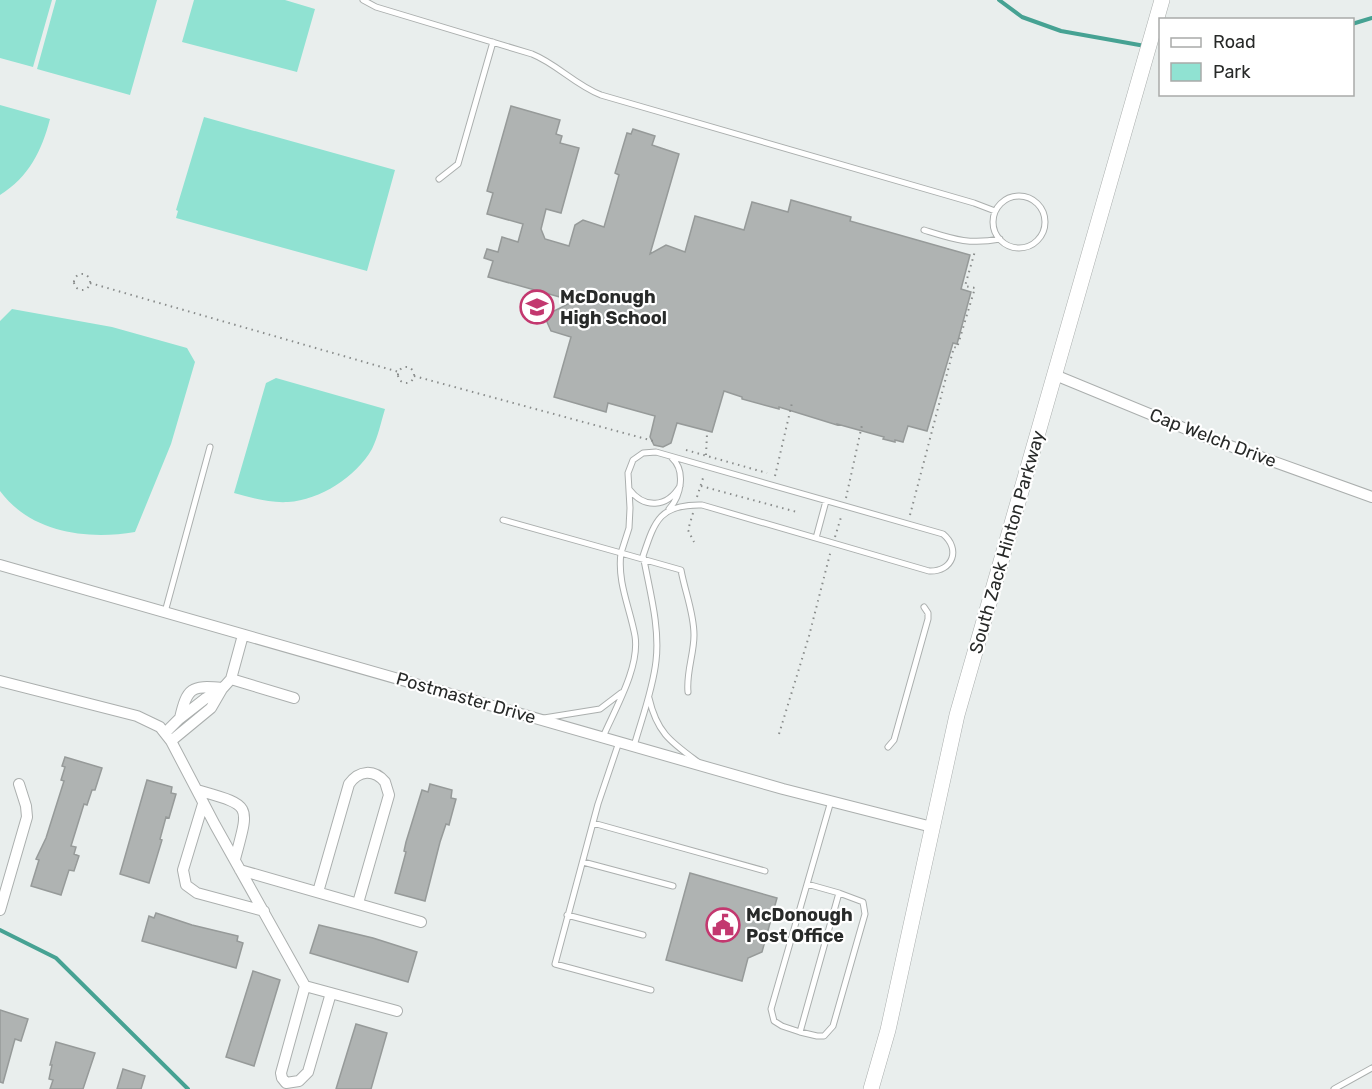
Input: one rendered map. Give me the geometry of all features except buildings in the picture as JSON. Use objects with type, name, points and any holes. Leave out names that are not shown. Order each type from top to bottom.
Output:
[{"type":"main road","name":"South Zack Hinton Parkway","points":[[871,1089],[888,1030],[957,715],[1162,0]]},
{"type":"street","name":"Cap Welch Drive","points":[[1054,375],[1208,438],[1372,497]]},
{"type":"street","name":"Postmaster Drive","points":[[0,565],[619,742],[932,827]]},
{"type":"street","points":[[168,737],[180,718],[231,679],[243,635]]},
{"type":"street","points":[[231,679],[294,698]]},
{"type":"street","points":[[0,681],[137,716],[153,723],[168,737],[305,986],[281,1073],[286,1083],[298,1081],[309,1070],[331,993]]},
{"type":"street","points":[[168,737],[211,708],[222,688]]},
{"type":"street","points":[[318,892],[349,784],[359,774],[373,773],[384,780],[389,795],[358,903]]},
{"type":"street","points":[[0,910],[27,817],[19,784]]},
{"type":"street","points":[[196,790],[234,801],[243,811],[244,824],[235,859]]},
{"type":"street","points":[[203,804],[183,870],[186,885],[196,893],[264,911]]},
{"type":"street","points":[[240,870],[421,922]]},
{"type":"street","points":[[305,986],[397,1011]]},
{"type":"lane","points":[[363,0],[376,7],[542,58],[578,85],[601,95],[995,211]]},
{"type":"lane","points":[[439,179],[458,164],[493,42]]},
{"type":"lane","points":[[1022,196],[1037,203],[1045,217],[1046,225],[1042,235],[1032,245],[1017,248],[1000,239],[994,226],[995,211],[1006,199],[1022,196]]},
{"type":"lane","points":[[924,230],[965,242],[977,243],[1000,239]]},
{"type":"lane","points":[[165,612],[210,447]]},
{"type":"lane","points":[[603,737],[623,692],[634,659],[635,637],[618,569],[629,528],[630,508],[628,487],[628,473],[633,460],[643,453],[656,452],[943,534],[950,540],[953,548],[952,558],[947,567],[938,571],[929,571],[702,505],[657,504],[638,499],[628,487]]},
{"type":"lane","points":[[634,746],[657,660],[655,616],[644,560],[653,526],[674,504],[680,486],[680,475],[675,460],[668,456]]},
{"type":"lane","points":[[657,504],[670,498],[680,486]]},
{"type":"lane","points":[[816,538],[826,501]]},
{"type":"lane","points":[[668,510],[682,505]]},
{"type":"lane","points":[[503,520],[681,570],[694,635],[688,692]]},
{"type":"lane","points":[[888,747],[894,740],[928,619],[928,613],[924,607]]},
{"type":"lane","points":[[538,719],[600,709],[623,692]]},
{"type":"lane","points":[[648,696],[652,712],[667,738],[705,766]]},
{"type":"lane","points":[[619,742],[593,823],[555,964],[651,990]]},
{"type":"lane","points":[[807,884],[862,902],[865,908],[833,1026],[824,1036],[782,1026],[774,1021],[771,1009],[807,884],[831,801]]},
{"type":"lane","points":[[593,823],[765,871]]},
{"type":"lane","points":[[583,862],[673,886]]},
{"type":"lane","points":[[800,1032],[839,893]]},
{"type":"lane","points":[[567,915],[643,935]]},
{"type":"lane","points":[[1334,1089],[1372,1068]]},
{"type":"path","points":[[910,515],[954,347],[957,348],[975,288],[966,286],[977,243]]},
{"type":"path","points":[[83,274],[88,277],[90,283],[82,290],[75,287],[74,281],[78,275],[83,274]]},
{"type":"path","points":[[90,283],[399,372]]},
{"type":"path","points":[[404,367],[409,367],[414,372],[413,378],[409,382],[403,382],[399,372],[404,367]]},
{"type":"path","points":[[775,476],[792,403]]},
{"type":"path","points":[[846,499],[862,425]]},
{"type":"path","points":[[706,456],[707,434]]},
{"type":"path","points":[[697,497],[704,475]]},
{"type":"path","points":[[701,486],[797,512]]},
{"type":"path","points":[[693,513],[688,530],[694,543]]},
{"type":"path","points":[[835,537],[842,514]]},
{"type":"path","points":[[779,734],[809,636],[831,550]]},
{"type":"green space","points":[[0,0],[52,0],[33,67],[0,58]]},
{"type":"green space","points":[[56,0],[157,0],[130,95],[37,69]]},
{"type":"green space","points":[[194,0],[285,0],[315,9],[297,72],[182,42]]},
{"type":"green space","points":[[0,105],[50,119],[33,162],[19,180],[0,195]]},
{"type":"green space","points":[[204,117],[395,170],[367,271],[176,218],[178,211],[176,210]]},
{"type":"green space","points":[[12,309],[112,327],[187,348],[195,362],[171,444],[135,532],[79,534],[44,525],[27,516],[0,491],[0,321]]},
{"type":"green space","points":[[276,378],[385,409],[372,449],[357,469],[324,492],[288,502],[274,502],[234,493],[266,383]]},
{"type":"waterway","points":[[999,0],[1022,17],[1061,31],[1145,46]]},
{"type":"waterway","points":[[1354,23],[1372,18]]},
{"type":"waterway","points":[[0,930],[56,958],[188,1089]]},
{"type":"place","name":"McDonugh High School","points":[[537,307]]},
{"type":"place","name":"McDonough Post Office","points":[[723,925]]}]
